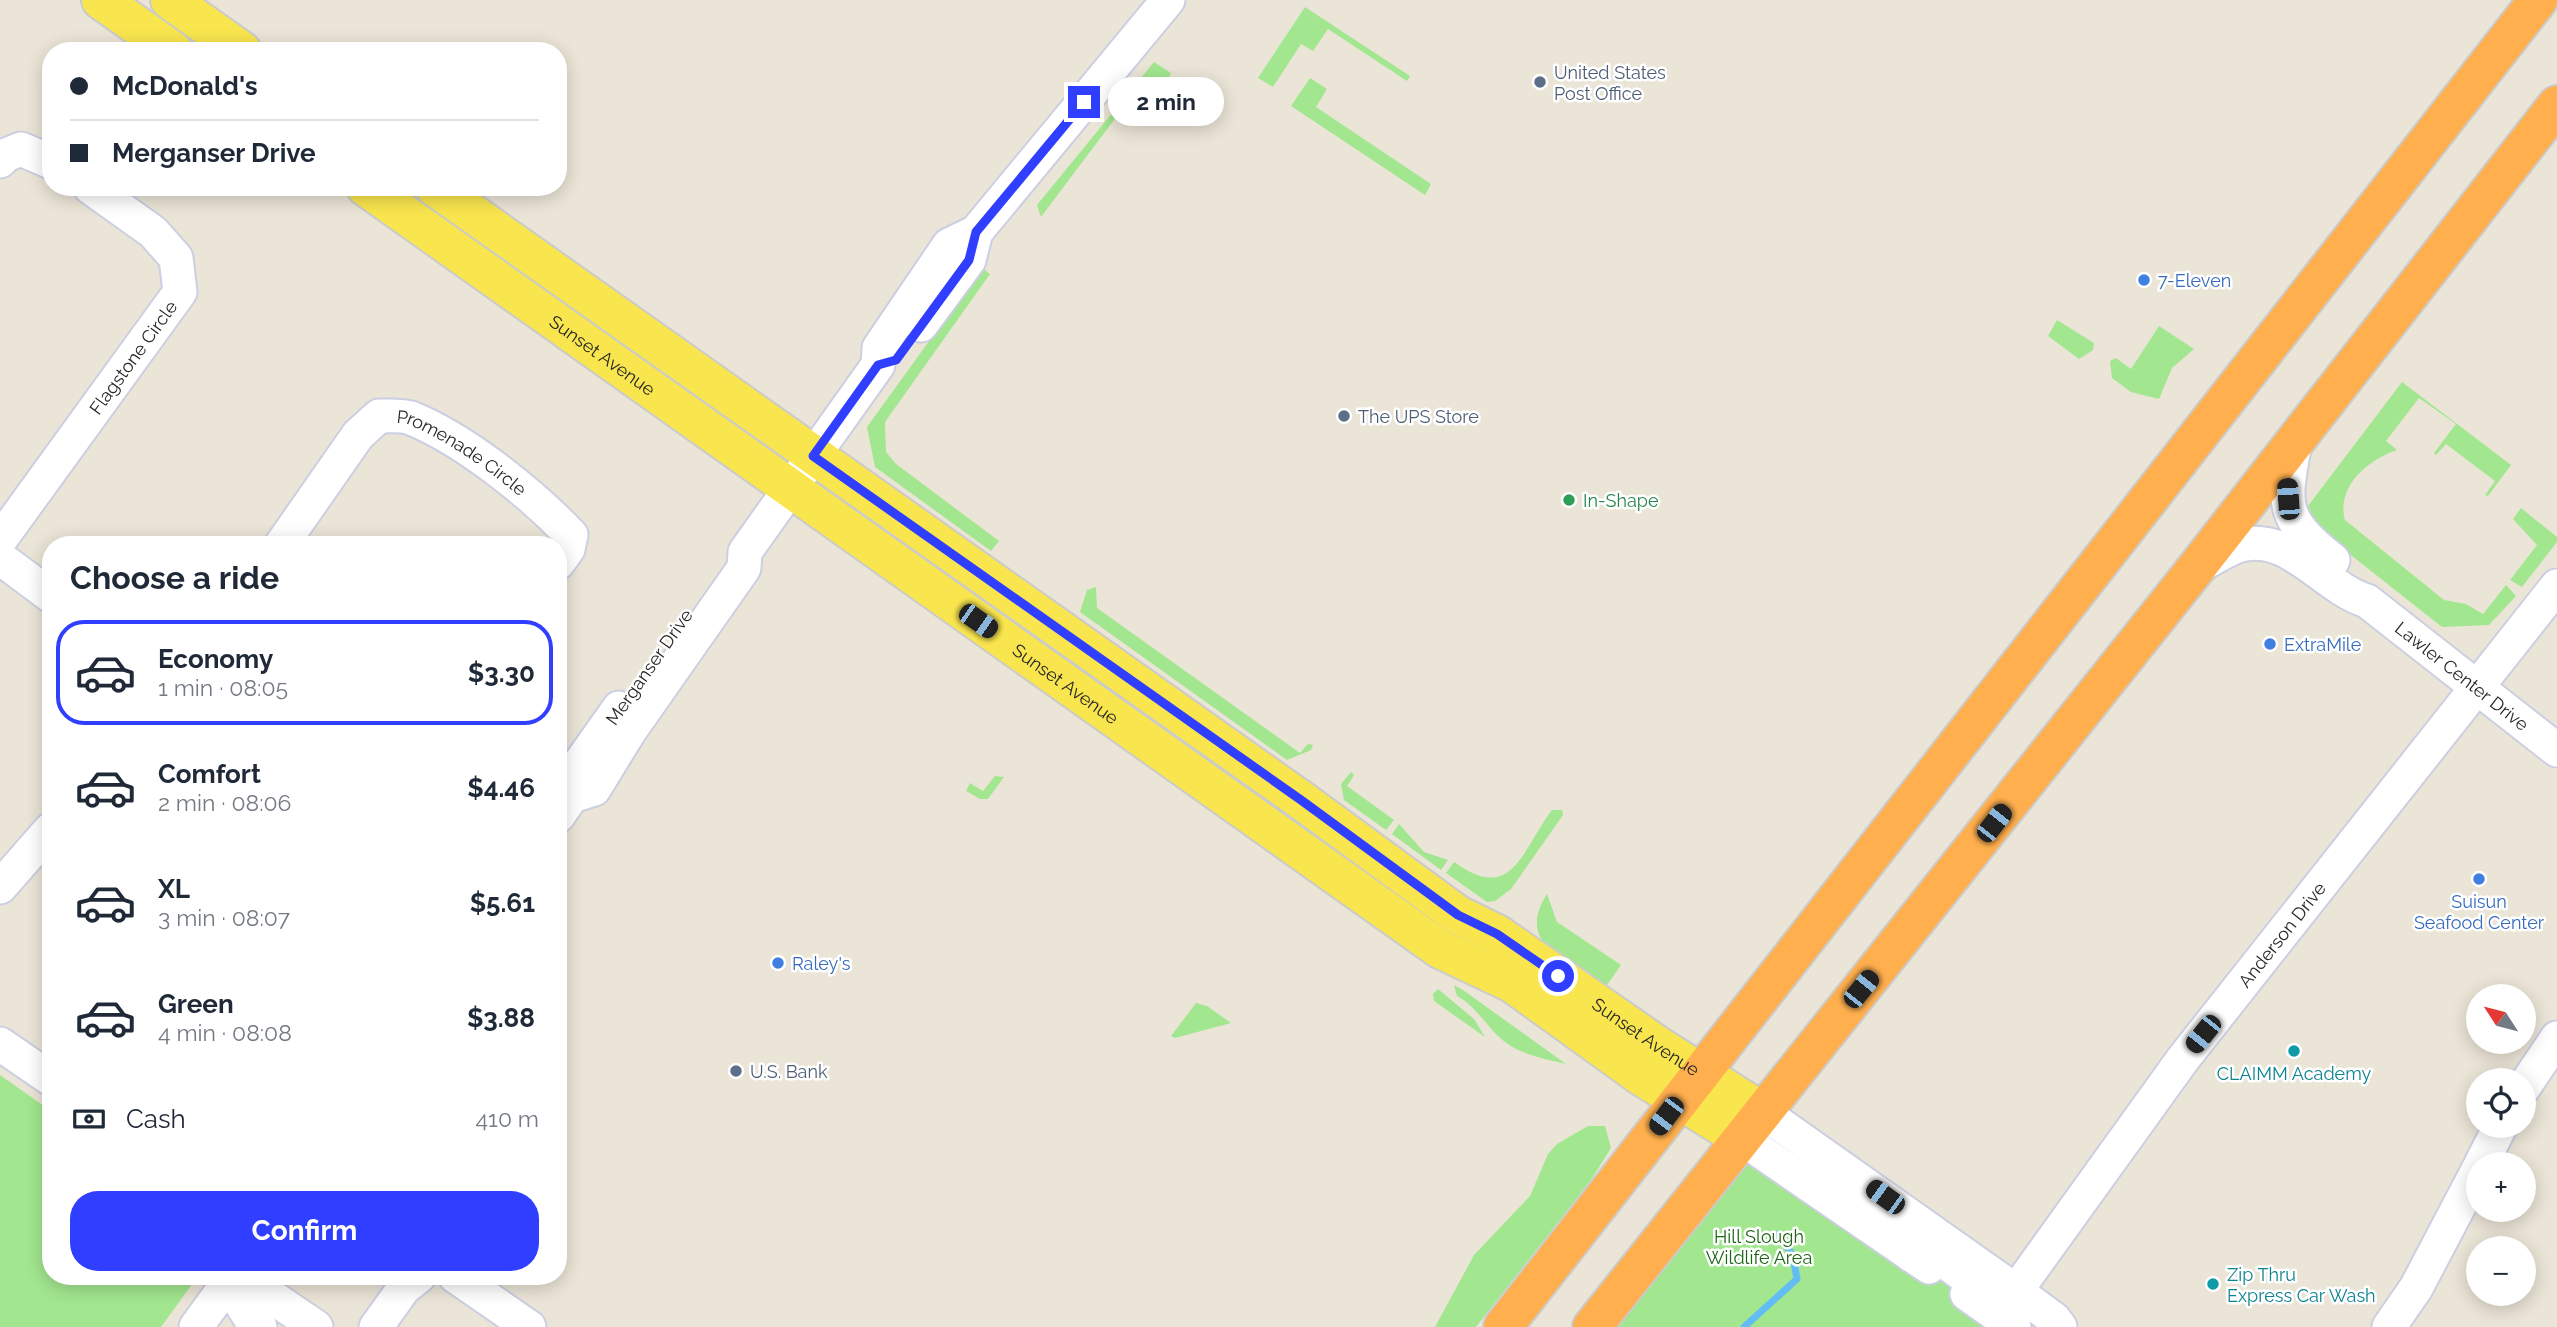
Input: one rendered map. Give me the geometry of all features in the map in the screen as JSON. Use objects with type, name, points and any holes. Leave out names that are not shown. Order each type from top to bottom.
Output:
[{"type":"highway","points":[[1503,1327],[2538,0]]},
{"type":"highway","points":[[1592,1327],[2197,567],[2557,105]]},
{"type":"main road","points":[[101,0],[160,42]]},
{"type":"main road","points":[[170,0],[229,42]]},
{"type":"main road","name":"Sunset Avenue","points":[[379,196],[1440,949],[1512,983],[1641,1076],[1690,1086]]},
{"type":"main road","name":"Sunset Avenue","points":[[448,196],[1310,806],[1458,915],[1497,934],[1690,1086],[1751,1124]]},
{"type":"street","name":"Merganser Drive","points":[[567,805],[594,789],[629,732],[744,568],[745,552],[813,456],[878,365],[896,360],[969,260],[976,232],[1168,0]]},
{"type":"street","points":[[0,161],[20,149],[42,158]]},
{"type":"street","name":"Flagstone Circle","points":[[0,540],[180,292],[176,258],[153,232],[103,196]]},
{"type":"street","name":"Promenade Circle","points":[[288,536],[358,435],[379,416],[409,417],[457,444],[539,500],[570,535],[567,550]]},
{"type":"street","name":"Lawler Center Drive","points":[[2297,437],[2287,485],[2289,514],[2304,537],[2358,579],[2367,601]]},
{"type":"street","name":"Lawler Center Drive","points":[[2197,567],[2238,546],[2266,543],[2292,553],[2347,595],[2367,601],[2557,750]]},
{"type":"street","points":[[0,558],[42,589]]},
{"type":"street","name":"Anderson Drive","points":[[2016,1291],[2183,1059],[2557,586]]},
{"type":"street","points":[[0,887],[42,839]]},
{"type":"street","points":[[2536,1069],[2557,1038]]},
{"type":"street","points":[[0,1044],[42,1073]]},
{"type":"street","points":[[1751,1124],[1911,1255],[2014,1327]]},
{"type":"street","points":[[1751,1124],[2016,1291],[2054,1319],[2060,1327]]},
{"type":"street","points":[[2389,1327],[2416,1289],[2466,1193]]},
{"type":"street","points":[[1911,1255],[1936,1255],[1994,1298],[2016,1291]]},
{"type":"street","points":[[196,1327],[227,1285]]},
{"type":"street","points":[[234,1285],[252,1321],[260,1327]]},
{"type":"street","points":[[245,1285],[269,1295],[316,1327]]},
{"type":"street","points":[[376,1327],[408,1285]]},
{"type":"street","points":[[468,1285],[529,1327]]},
{"type":"green space","points":[[1305,7],[1410,76],[1407,81],[1328,29],[1313,51],[1301,44],[1273,87],[1258,78]]},
{"type":"green space","points":[[1154,62],[1171,73],[1169,77],[1135,122],[1120,112],[1041,217],[1037,205]]},
{"type":"green space","points":[[1310,78],[1327,89],[1316,107],[1431,184],[1425,195],[1291,106]]},
{"type":"green space","points":[[982,268],[990,274],[885,422],[886,452],[896,464],[999,541],[991,551],[875,467],[867,427]]},
{"type":"green space","points":[[2057,320],[2094,343],[2093,350],[2079,359],[2048,336]]},
{"type":"green space","points":[[2159,326],[2194,349],[2172,368],[2159,399],[2131,392],[2112,378],[2110,361],[2116,358],[2131,369]]},
{"type":"green space","points":[[2402,382],[2511,465],[2488,496],[2485,495],[2495,481],[2446,444],[2436,455],[2434,453],[2456,424],[2419,398],[2386,441],[2397,450],[2375,461],[2356,476],[2345,497],[2345,520],[2444,600],[2466,604],[2483,614],[2506,585],[2516,596],[2489,625],[2442,627],[2328,537],[2317,525],[2308,506]]},
{"type":"green space","points":[[2521,508],[2557,537],[2557,542],[2522,587],[2510,580],[2537,545],[2513,519]]},
{"type":"green space","points":[[1096,587],[1097,608],[1300,753],[1308,744],[1313,745],[1311,750],[1287,760],[1080,612],[1087,590]]},
{"type":"green space","points":[[1351,772],[1354,775],[1347,786],[1394,820],[1386,830],[1344,800],[1341,784]]},
{"type":"green space","points":[[995,776],[1004,777],[988,799],[980,799],[966,791],[970,783],[983,791]]},
{"type":"green space","points":[[1552,810],[1562,810],[1563,815],[1511,889],[1495,901],[1487,902],[1446,873],[1454,862],[1474,874],[1490,877],[1503,875],[1514,867]]},
{"type":"green space","points":[[1399,824],[1424,852],[1448,860],[1441,870],[1392,834]]},
{"type":"green space","points":[[1547,894],[1557,922],[1621,965],[1607,985],[1542,940],[1537,928],[1537,917]]},
{"type":"green space","points":[[1454,985],[1566,1064],[1529,1054],[1503,1041],[1457,996]]},
{"type":"green space","points":[[1438,989],[1474,1019],[1485,1037],[1434,1001],[1433,994]]},
{"type":"green space","points":[[1196,1003],[1207,1006],[1231,1023],[1175,1038],[1171,1036]]},
{"type":"green space","points":[[0,1075],[42,1105],[42,1285],[191,1285],[161,1327],[0,1327]]},
{"type":"green space","points":[[1588,1126],[1605,1126],[1611,1148],[1591,1180],[1476,1327],[1435,1327],[1474,1255],[1530,1196],[1548,1154],[1557,1144]]},
{"type":"green space","name":"Hill Slough Wildlife Area","points":[[1741,1138],[2014,1327],[1592,1327]]},
{"type":"waterway","points":[[1744,1327],[1797,1279],[1793,1256],[1779,1234]]},
{"type":"place","name":"United States Post Office","points":[[1540,82]]},
{"type":"place","name":"7-Eleven","points":[[2144,280]]},
{"type":"place","name":"The UPS Store","points":[[1344,416]]},
{"type":"place","name":"In-Shape","points":[[1569,500]]},
{"type":"place","name":"ExtraMile","points":[[2270,644]]},
{"type":"place","name":"Suisun Seafood Center","points":[[2479,879]]},
{"type":"place","name":"Raley's","points":[[778,963]]},
{"type":"place","name":"CLAIMM Academy","points":[[2294,1051]]},
{"type":"place","name":"U.S. Bank","points":[[736,1071]]},
{"type":"place","name":"Zip Thru Express Car Wash","points":[[2213,1284]]},
{"type":"route","points":[[1084,102],[976,232],[969,260],[896,360],[878,365],[813,456],[1301,800],[1458,915],[1497,934],[1558,976]]}]
